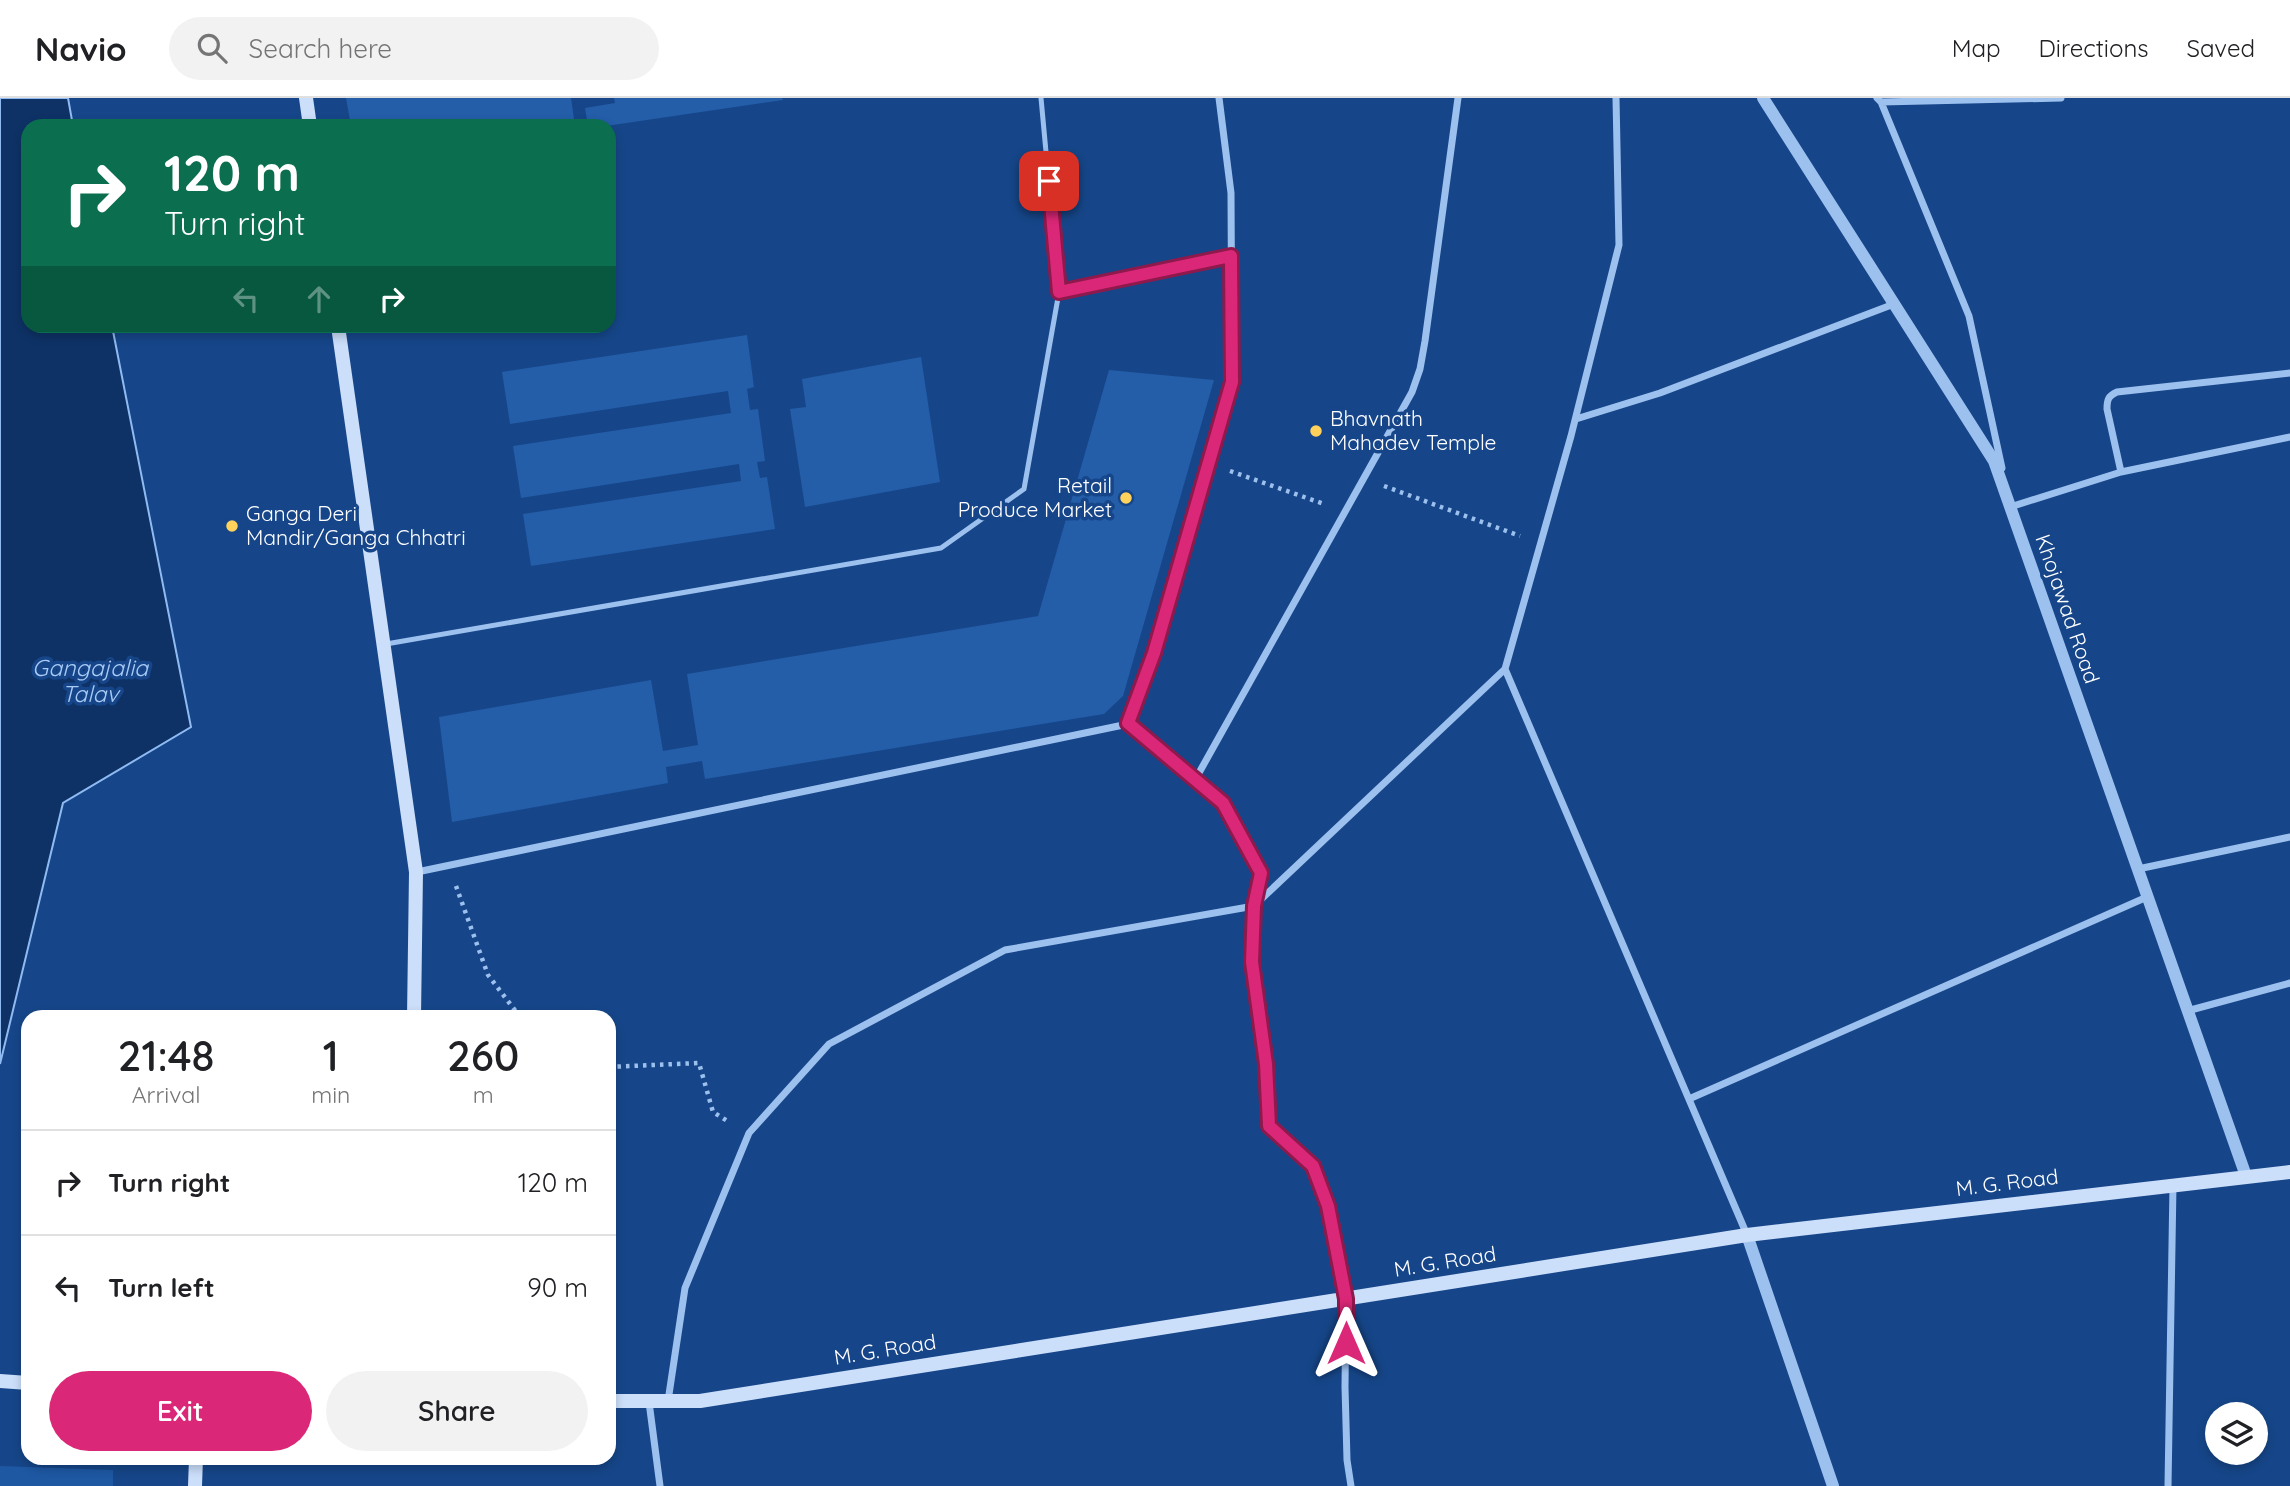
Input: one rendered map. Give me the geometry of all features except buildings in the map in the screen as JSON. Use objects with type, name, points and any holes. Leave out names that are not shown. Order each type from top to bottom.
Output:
[{"type":"main road","points":[[306,98],[309,119]]},
{"type":"main road","points":[[339,333],[416,872],[414,1010]]},
{"type":"main road","name":"M. G. Road","points":[[616,1401],[700,1401],[1747,1235],[2290,1172]]},
{"type":"main road","points":[[0,1381],[21,1382]]},
{"type":"main road","points":[[195,1486],[196,1465]]},
{"type":"street","points":[[1128,723],[1154,653],[1232,382],[1231,193],[1219,98]]},
{"type":"street","points":[[1195,780],[1412,393],[1426,341],[1458,98]]},
{"type":"street","points":[[668,1401],[685,1288],[749,1133],[829,1044],[1005,950],[1254,906],[1505,669],[1576,419],[1619,245],[1616,98]]},
{"type":"street","name":"Khojawad Road","points":[[1763,98],[1994,461],[2246,1176]]},
{"type":"street","points":[[2061,98],[1879,100],[1969,317],[2011,508],[2121,472],[2290,437]]},
{"type":"street","points":[[1576,419],[1660,393],[1894,304]]},
{"type":"street","points":[[2121,472],[2107,409],[2107,400],[2111,395],[2117,392],[2290,373]]},
{"type":"street","points":[[1505,669],[1747,1235],[1833,1486]]},
{"type":"street","points":[[1128,723],[1223,803],[1261,873],[1254,906],[1252,962],[1266,1064],[1269,1126],[1313,1166],[1328,1206],[1346,1299],[1345,1387],[1351,1486]]},
{"type":"street","points":[[416,872],[1128,723]]},
{"type":"street","points":[[2138,869],[2290,837]]},
{"type":"street","points":[[1689,1099],[2147,897]]},
{"type":"street","points":[[2188,1011],[2290,983]]},
{"type":"street","points":[[2168,1486],[2173,1184]]},
{"type":"street","points":[[649,1401],[660,1486]]},
{"type":"lane","points":[[383,645],[941,548],[1024,489],[1059,292],[1041,98]]},
{"type":"lane","points":[[1059,292],[1231,256]]},
{"type":"path","points":[[1208,464],[1345,512]]},
{"type":"path","points":[[1363,479],[1540,544]]},
{"type":"path","points":[[449,865],[488,975],[515,1010]]},
{"type":"path","points":[[616,1067],[699,1063],[713,1112],[749,1133]]},
{"type":"shaded area","points":[[0,1466],[113,1470],[113,1486],[0,1486]]},
{"type":"water","name":"Gangajalia Talav","points":[[0,98],[68,98],[72,119],[21,119],[21,333],[113,333],[191,727],[63,803],[0,1064]]},
{"type":"place","name":"Bhavnath Mahadev Temple","points":[[1316,431]]},
{"type":"place","name":"Retail Produce Market","points":[[1126,498]]},
{"type":"place","name":"Ganga Deri Mandir/Ganga Chhatri","points":[[232,526]]},
{"type":"route","points":[[1049,181],[1059,292],[1231,256],[1232,382],[1154,653],[1128,723],[1223,803],[1261,873],[1254,906],[1252,962],[1266,1064],[1269,1126],[1313,1166],[1328,1206],[1346,1299],[1346,1343]]}]
